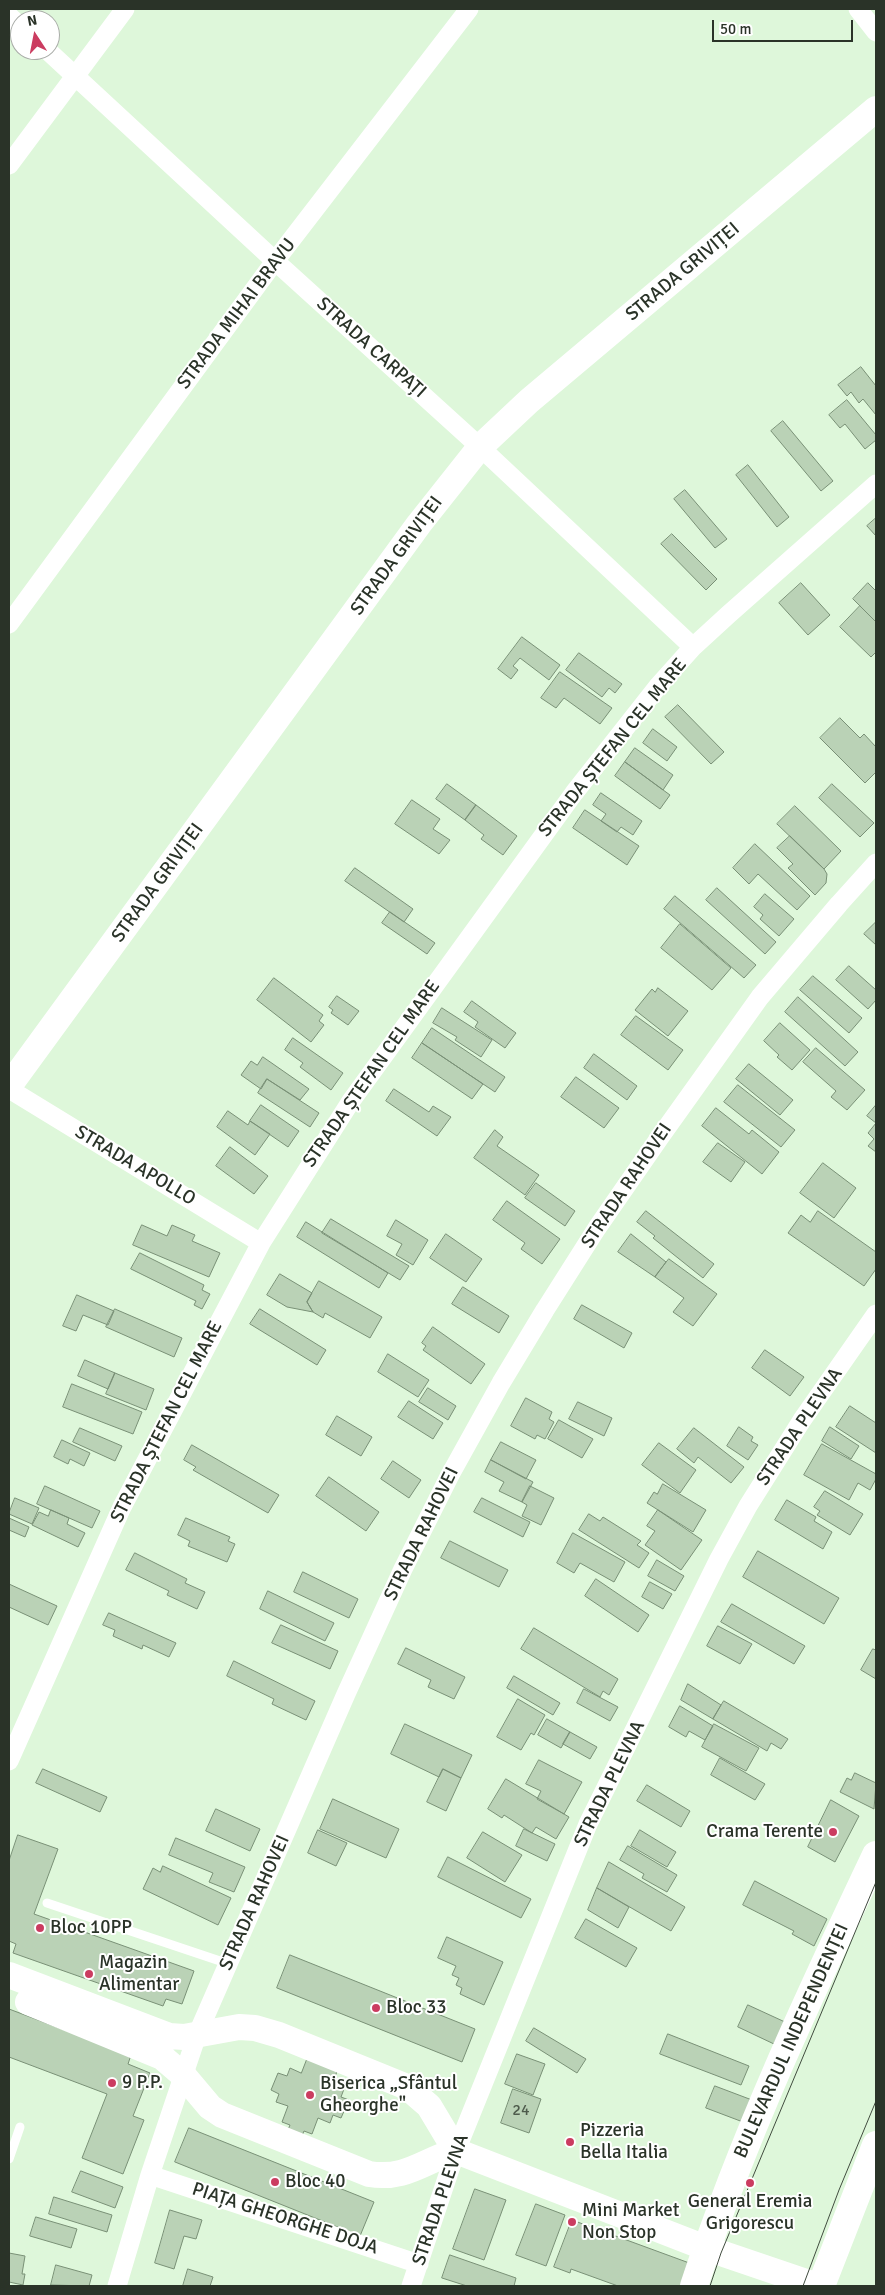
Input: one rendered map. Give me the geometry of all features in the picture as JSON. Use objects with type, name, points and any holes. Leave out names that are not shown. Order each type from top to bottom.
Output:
[{"type":"main road","name":"BULEVARDUL INDEPENDENȚEI","points":[[694,2286],[706,2248],[757,2116],[798,2019],[876,1855]]},
{"type":"main road","points":[[820,2286],[876,2145]]},
{"type":"street","points":[[9,165],[125,9]]},
{"type":"street","name":"STRADA MIHAI BRAVU","points":[[9,624],[275,262],[470,9]]},
{"type":"street","points":[[858,9],[876,32]]},
{"type":"street","name":"STRADA CARPAȚI","points":[[57,60],[275,262],[480,447],[693,647]]},
{"type":"street","name":"STRADA GRIVIȚEI","points":[[9,1088],[413,532],[480,447],[529,401],[876,110]]},
{"type":"street","name":"STRADA ȘTEFAN CEL MARE","points":[[9,1761],[122,1507],[260,1243],[351,1101],[464,942],[579,786],[659,685],[693,647],[876,484]]},
{"type":"street","name":"STRADA RAHOVEI","points":[[117,2286],[150,2175],[197,2035],[346,1694],[450,1475],[501,1383],[597,1228],[723,1047],[791,959],[876,864]]},
{"type":"street","name":"STRADA APOLLO","points":[[9,1088],[260,1243]]},
{"type":"street","name":"STRADA PLEVNA","points":[[411,2286],[456,2151],[588,1824],[700,1597],[753,1498],[802,1420],[876,1314]]},
{"type":"street","points":[[9,1975],[168,2036],[184,2037],[239,2027],[268,2031],[407,2087],[429,2106],[456,2151],[706,2248],[820,2286]]},
{"type":"street","points":[[9,1994],[162,2057],[183,2075],[210,2107],[222,2115],[369,2174],[385,2177],[397,2175],[456,2151]]},
{"type":"street","name":"PIAȚA GHEORGHE DOJA","points":[[150,2175],[419,2264]]},
{"type":"lane","points":[[47,1903],[229,1964]]},
{"type":"lane","points":[[9,2159],[20,2127]]},
{"type":"building","points":[[861,367],[876,386],[876,415],[863,399],[859,403],[851,392],[847,396],[838,385]]},
{"type":"building","points":[[847,400],[876,435],[876,440],[865,449],[845,424],[840,428],[829,415]]},
{"type":"building","points":[[783,421],[833,481],[821,491],[771,431]]},
{"type":"building","points":[[748,465],[789,517],[777,527],[736,475]]},
{"type":"building","points":[[685,490],[727,539],[715,548],[674,499]]},
{"type":"building","points":[[876,518],[876,536],[867,526]]},
{"type":"building","points":[[672,534],[717,579],[706,590],[661,544]]},
{"type":"building","points":[[801,583],[830,615],[808,635],[779,603]]},
{"type":"building","points":[[868,583],[876,591],[876,622],[853,599]]},
{"type":"building","points":[[860,606],[876,622],[876,652],[871,657],[840,627]]},
{"type":"building","points":[[522,637],[560,665],[549,680],[520,658],[513,666],[518,670],[511,679],[498,669]]},
{"type":"building","points":[[579,653],[622,684],[615,693],[609,688],[602,697],[566,670]]},
{"type":"building","points":[[560,672],[612,708],[600,724],[564,698],[556,708],[541,698]]},
{"type":"building","points":[[678,705],[724,752],[711,764],[665,717]]},
{"type":"building","points":[[840,718],[860,738],[864,734],[876,747],[876,772],[865,783],[820,738]]},
{"type":"building","points":[[653,729],[677,747],[667,761],[643,743]]},
{"type":"building","points":[[635,748],[673,775],[663,790],[625,762]]},
{"type":"building","points":[[625,762],[670,795],[660,809],[615,776]]},
{"type":"building","points":[[447,784],[476,805],[465,820],[436,799]]},
{"type":"building","points":[[832,784],[874,823],[860,837],[819,798]]},
{"type":"building","points":[[601,793],[642,821],[633,835],[621,827],[617,832],[601,821],[606,814],[593,805]]},
{"type":"building","points":[[412,800],[440,819],[433,829],[450,840],[439,854],[395,824]]},
{"type":"building","points":[[476,805],[517,836],[503,855],[481,839],[484,835],[465,820]]},
{"type":"building","points":[[795,806],[841,851],[824,869],[777,824]]},
{"type":"building","points":[[585,810],[639,846],[627,865],[573,828]]},
{"type":"building","points":[[790,836],[827,874],[826,883],[815,895],[788,868],[793,864],[777,848]]},
{"type":"building","points":[[755,844],[810,896],[797,910],[758,874],[749,884],[733,868]]},
{"type":"building","points":[[355,868],[413,909],[404,922],[345,881]]},
{"type":"building","points":[[717,888],[776,942],[765,954],[706,900]]},
{"type":"building","points":[[765,894],[794,919],[779,936],[760,919],[763,915],[754,907]]},
{"type":"building","points":[[675,896],[756,965],[744,978],[664,909]]},
{"type":"building","points":[[390,912],[435,943],[427,954],[382,923]]},
{"type":"building","points":[[876,922],[876,945],[864,934]]},
{"type":"building","points":[[680,924],[731,968],[712,990],[661,948]]},
{"type":"building","points":[[849,966],[876,990],[876,1000],[868,1009],[836,980]]},
{"type":"building","points":[[813,976],[862,1018],[849,1033],[800,990]]},
{"type":"building","points":[[274,978],[323,1015],[319,1021],[324,1025],[311,1042],[257,1000]]},
{"type":"building","points":[[658,988],[688,1011],[668,1036],[635,1010],[652,989],[655,992]]},
{"type":"building","points":[[337,996],[359,1011],[348,1025],[331,1013],[333,1010],[329,1007]]},
{"type":"building","points":[[798,997],[858,1052],[845,1066],[785,1012]]},
{"type":"building","points":[[472,1001],[516,1033],[505,1048],[475,1027],[478,1022],[464,1012]]},
{"type":"building","points":[[442,1008],[492,1040],[481,1057],[455,1040],[457,1037],[433,1023]]},
{"type":"building","points":[[636,1016],[683,1050],[668,1070],[621,1035]]},
{"type":"building","points":[[780,1023],[810,1050],[792,1070],[777,1057],[779,1055],[764,1041]]},
{"type":"building","points":[[432,1028],[505,1077],[495,1092],[422,1043]]},
{"type":"building","points":[[293,1038],[343,1073],[331,1090],[300,1067],[303,1063],[285,1050]]},
{"type":"building","points":[[422,1043],[483,1084],[472,1099],[412,1058]]},
{"type":"building","points":[[816,1048],[865,1090],[847,1110],[831,1097],[836,1091],[803,1062]]},
{"type":"building","points":[[594,1054],[637,1086],[627,1100],[584,1068]]},
{"type":"building","points":[[263,1057],[309,1089],[300,1100],[267,1079],[261,1089],[241,1075],[251,1061],[257,1065]]},
{"type":"building","points":[[749,1064],[793,1100],[780,1115],[736,1079]]},
{"type":"building","points":[[576,1077],[619,1108],[604,1128],[561,1097]]},
{"type":"building","points":[[267,1079],[319,1113],[310,1127],[258,1093]]},
{"type":"building","points":[[738,1085],[795,1130],[781,1147],[724,1102]]},
{"type":"building","points":[[394,1089],[429,1112],[433,1106],[451,1117],[437,1136],[386,1101]]},
{"type":"building","points":[[261,1105],[299,1131],[288,1147],[250,1121]]},
{"type":"building","points":[[876,1105],[876,1123],[867,1116]]},
{"type":"building","points":[[716,1108],[749,1134],[752,1130],[779,1152],[762,1174],[702,1126]]},
{"type":"building","points":[[228,1111],[248,1125],[250,1121],[270,1134],[255,1155],[217,1127]]},
{"type":"building","points":[[876,1123],[876,1152],[868,1146],[874,1139],[868,1133]]},
{"type":"building","points":[[495,1130],[503,1137],[497,1146],[539,1175],[525,1195],[474,1158]]},
{"type":"building","points":[[718,1143],[745,1162],[731,1182],[703,1162]]},
{"type":"building","points":[[230,1147],[268,1176],[254,1194],[216,1166]]},
{"type":"building","points":[[823,1163],[856,1188],[834,1218],[800,1193]]},
{"type":"building","points":[[536,1183],[575,1211],[565,1226],[525,1198]]},
{"type":"building","points":[[507,1201],[560,1239],[542,1264],[521,1249],[525,1243],[493,1220]]},
{"type":"building","points":[[646,1211],[714,1264],[703,1278],[653,1238],[655,1236],[637,1222]]},
{"type":"building","points":[[818,1211],[876,1252],[876,1269],[864,1286],[788,1233],[801,1215],[810,1222]]},
{"type":"building","points":[[331,1219],[409,1266],[400,1280],[322,1233]]},
{"type":"building","points":[[396,1220],[428,1240],[413,1265],[396,1255],[402,1244],[387,1236]]},
{"type":"building","points":[[306,1222],[388,1273],[379,1288],[297,1237]]},
{"type":"building","points":[[142,1225],[167,1236],[172,1225],[195,1235],[192,1241],[220,1253],[209,1277],[133,1245]]},
{"type":"building","points":[[446,1234],[482,1259],[466,1282],[430,1258]]},
{"type":"building","points":[[631,1234],[666,1262],[655,1277],[618,1252]]},
{"type":"building","points":[[140,1253],[204,1285],[202,1290],[210,1294],[202,1309],[194,1305],[196,1301],[131,1269]]},
{"type":"building","points":[[669,1259],[717,1294],[693,1326],[673,1312],[684,1298],[655,1277]]},
{"type":"building","points":[[280,1274],[312,1293],[307,1302],[313,1312],[287,1307],[267,1295]]},
{"type":"building","points":[[319,1281],[382,1317],[370,1338],[325,1313],[323,1318],[313,1312],[307,1302]]},
{"type":"building","points":[[463,1287],[509,1316],[499,1333],[452,1304]]},
{"type":"building","points":[[77,1295],[114,1311],[108,1325],[83,1315],[76,1331],[63,1326]]},
{"type":"building","points":[[582,1305],[632,1333],[624,1348],[574,1319]]},
{"type":"building","points":[[115,1309],[182,1338],[174,1357],[106,1327]]},
{"type":"building","points":[[260,1309],[326,1350],[317,1365],[250,1324]]},
{"type":"building","points":[[433,1327],[485,1364],[471,1384],[423,1350],[426,1346],[422,1343]]},
{"type":"building","points":[[765,1350],[804,1377],[790,1396],[752,1368]]},
{"type":"building","points":[[388,1354],[429,1380],[418,1397],[378,1372]]},
{"type":"building","points":[[85,1360],[115,1373],[108,1389],[78,1376]]},
{"type":"building","points":[[115,1373],[154,1389],[146,1410],[106,1394]]},
{"type":"building","points":[[72,1384],[142,1412],[133,1434],[63,1407]]},
{"type":"building","points":[[428,1388],[456,1406],[448,1420],[419,1402]]},
{"type":"building","points":[[526,1398],[552,1412],[549,1419],[554,1422],[545,1439],[537,1435],[535,1439],[511,1426]]},
{"type":"building","points":[[409,1401],[443,1423],[433,1439],[398,1417]]},
{"type":"building","points":[[578,1402],[612,1418],[604,1436],[569,1419]]},
{"type":"building","points":[[850,1406],[876,1423],[876,1453],[836,1427]]},
{"type":"building","points":[[337,1416],[372,1437],[361,1456],[326,1435]]},
{"type":"building","points":[[559,1420],[593,1439],[582,1458],[548,1439]]},
{"type":"building","points":[[739,1427],[753,1437],[751,1441],[758,1445],[748,1460],[727,1446]]},
{"type":"building","points":[[830,1427],[859,1446],[851,1459],[822,1441]]},
{"type":"building","points":[[80,1428],[122,1446],[115,1461],[73,1442]]},
{"type":"building","points":[[694,1428],[744,1467],[731,1483],[698,1457],[694,1463],[677,1449]]},
{"type":"building","points":[[62,1440],[90,1453],[84,1466],[70,1459],[68,1464],[54,1457]]},
{"type":"building","points":[[501,1442],[536,1460],[526,1479],[491,1460]]},
{"type":"building","points":[[659,1443],[696,1470],[680,1493],[642,1465]]},
{"type":"building","points":[[822,1444],[876,1474],[876,1479],[870,1490],[858,1483],[849,1500],[804,1475]]},
{"type":"building","points":[[192,1445],[279,1495],[268,1513],[193,1470],[196,1467],[184,1460]]},
{"type":"building","points":[[491,1460],[533,1482],[522,1502],[499,1491],[504,1482],[485,1472]]},
{"type":"building","points":[[393,1461],[421,1480],[409,1498],[381,1479]]},
{"type":"building","points":[[329,1477],[379,1512],[366,1531],[316,1496]]},
{"type":"building","points":[[663,1484],[706,1510],[693,1532],[647,1503],[654,1492],[657,1494]]},
{"type":"building","points":[[45,1486],[100,1511],[92,1528],[37,1504]]},
{"type":"building","points":[[530,1486],[554,1498],[541,1525],[522,1516],[527,1505],[522,1502]]},
{"type":"building","points":[[825,1491],[863,1514],[850,1535],[817,1515],[820,1511],[814,1507]]},
{"type":"building","points":[[15,1498],[39,1508],[32,1524],[9,1514]]},
{"type":"building","points":[[482,1498],[530,1522],[523,1537],[474,1512]]},
{"type":"building","points":[[787,1500],[816,1517],[814,1521],[832,1532],[823,1549],[775,1520]]},
{"type":"building","points":[[51,1510],[69,1518],[67,1524],[85,1533],[78,1547],[32,1525],[39,1512],[48,1516]]},
{"type":"building","points":[[658,1510],[702,1540],[681,1570],[645,1545],[655,1531],[647,1526]]},
{"type":"building","points":[[589,1514],[600,1521],[603,1517],[641,1541],[637,1545],[649,1553],[639,1568],[579,1530]]},
{"type":"building","points":[[9,1518],[29,1527],[25,1537],[9,1530]]},
{"type":"building","points":[[186,1518],[230,1537],[228,1541],[235,1544],[227,1562],[188,1546],[190,1541],[178,1535]]},
{"type":"building","points":[[573,1533],[625,1562],[614,1582],[580,1563],[574,1573],[557,1563]]},
{"type":"building","points":[[450,1541],[508,1570],[499,1587],[441,1558]]},
{"type":"building","points":[[758,1551],[839,1598],[824,1624],[743,1577]]},
{"type":"building","points":[[135,1553],[187,1579],[185,1583],[205,1592],[197,1609],[167,1595],[169,1591],[126,1570]]},
{"type":"building","points":[[657,1560],[684,1576],[675,1591],[648,1576]]},
{"type":"building","points":[[303,1572],[358,1599],[349,1618],[294,1592]]},
{"type":"building","points":[[596,1579],[649,1615],[638,1632],[585,1596]]},
{"type":"building","points":[[650,1582],[672,1594],[663,1609],[642,1597]]},
{"type":"building","points":[[9,1584],[57,1606],[48,1625],[9,1607]]},
{"type":"building","points":[[268,1591],[334,1623],[325,1641],[260,1609]]},
{"type":"building","points":[[732,1604],[805,1646],[794,1664],[721,1622]]},
{"type":"building","points":[[109,1613],[176,1643],[169,1657],[143,1645],[142,1649],[113,1636],[115,1630],[103,1625]]},
{"type":"building","points":[[281,1625],[338,1651],[330,1669],[272,1643]]},
{"type":"building","points":[[718,1626],[752,1644],[740,1664],[707,1646]]},
{"type":"building","points":[[534,1628],[618,1679],[609,1695],[603,1691],[600,1697],[521,1649]]},
{"type":"building","points":[[406,1648],[465,1677],[454,1699],[428,1687],[431,1680],[398,1664]]},
{"type":"building","points":[[873,1649],[876,1650],[876,1679],[861,1670]]},
{"type":"building","points":[[234,1661],[315,1701],[306,1720],[272,1704],[274,1699],[227,1676]]},
{"type":"building","points":[[514,1676],[560,1703],[553,1715],[507,1688]]},
{"type":"building","points":[[688,1684],[721,1705],[713,1719],[681,1700]]},
{"type":"building","points":[[584,1689],[618,1707],[610,1721],[577,1703]]},
{"type":"building","points":[[518,1699],[545,1715],[534,1735],[531,1733],[521,1750],[497,1737]]},
{"type":"building","points":[[724,1701],[788,1739],[781,1749],[771,1743],[767,1751],[713,1719]]},
{"type":"building","points":[[680,1706],[713,1726],[705,1740],[689,1731],[686,1737],[669,1727]]},
{"type":"building","points":[[547,1719],[570,1732],[561,1748],[538,1735]]},
{"type":"building","points":[[405,1724],[472,1755],[461,1778],[443,1769],[439,1777],[391,1754]]},
{"type":"building","points":[[714,1724],[759,1748],[746,1771],[702,1747]]},
{"type":"building","points":[[570,1732],[597,1747],[590,1759],[563,1744]]},
{"type":"building","points":[[720,1758],[765,1784],[755,1800],[711,1775]]},
{"type":"building","points":[[539,1760],[582,1782],[564,1814],[537,1799],[541,1791],[526,1784]]},
{"type":"building","points":[[43,1769],[107,1797],[100,1812],[36,1783]]},
{"type":"building","points":[[443,1769],[461,1778],[446,1811],[427,1802]]},
{"type":"building","points":[[855,1773],[876,1783],[874,1809],[840,1792],[847,1778],[851,1780]]},
{"type":"building","points":[[506,1779],[569,1817],[556,1839],[536,1827],[532,1833],[504,1815],[502,1818],[488,1809]]},
{"type":"building","points":[[647,1785],[690,1811],[681,1827],[637,1801]]},
{"type":"building","points":[[333,1799],[399,1829],[386,1858],[320,1829]]},
{"type":"building","name":"Crama Terente","points":[[831,1800],[859,1816],[835,1862],[808,1847]]},
{"type":"building","points":[[216,1809],[260,1829],[250,1851],[206,1831]]},
{"type":"building","points":[[524,1829],[555,1844],[547,1861],[516,1846]]},
{"type":"building","points":[[318,1830],[347,1843],[336,1866],[308,1853]]},
{"type":"building","points":[[640,1830],[676,1852],[667,1867],[631,1846]]},
{"type":"building","points":[[483,1832],[522,1855],[505,1882],[467,1858]]},
{"type":"building","name":"Bloc 10PP","points":[[18,1835],[58,1849],[34,1914],[194,1971],[182,2004],[166,1999],[163,2006],[13,1953],[16,1944],[9,1941],[9,1861]]},
{"type":"building","points":[[176,1838],[245,1867],[234,1892],[209,1882],[213,1873],[169,1855]]},
{"type":"building","points":[[628,1846],[677,1875],[667,1892],[642,1878],[644,1874],[620,1860]]},
{"type":"building","points":[[448,1857],[531,1899],[521,1918],[438,1877]]},
{"type":"building","points":[[609,1862],[685,1907],[671,1931],[597,1888]]},
{"type":"building","points":[[163,1866],[231,1898],[218,1925],[143,1889],[153,1868],[160,1872]]},
{"type":"building","points":[[755,1881],[827,1919],[814,1946],[792,1934],[794,1931],[743,1905]]},
{"type":"building","points":[[597,1888],[629,1907],[618,1928],[588,1910]]},
{"type":"building","points":[[586,1919],[637,1948],[626,1967],[575,1938]]},
{"type":"building","points":[[447,1937],[503,1962],[484,2005],[460,1994],[462,1988],[456,1985],[459,1978],[452,1975],[456,1966],[438,1958]]},
{"type":"building","name":"Bloc 33","points":[[290,1955],[475,2029],[462,2062],[277,1988]]},
{"type":"building","points":[[748,2005],[785,2022],[774,2044],[738,2027]]},
{"type":"building","name":"9 P.P.","points":[[9,2009],[131,2055],[128,2064],[150,2073],[133,2116],[144,2120],[123,2174],[82,2158],[107,2094],[9,2057]]},
{"type":"building","points":[[534,2028],[586,2059],[577,2073],[526,2041]]},
{"type":"building","points":[[668,2034],[749,2066],[741,2085],[660,2054]]},
{"type":"building","points":[[517,2054],[545,2064],[533,2095],[505,2084]]},
{"type":"building","name":"Biserica „Sfântul Gheorghe\"","points":[[308,2057],[338,2069],[332,2084],[344,2089],[341,2097],[349,2100],[341,2118],[333,2115],[330,2123],[318,2118],[312,2134],[304,2131],[301,2138],[287,2132],[290,2125],[282,2122],[288,2106],[276,2102],[279,2094],[271,2090],[278,2073],[287,2076],[290,2068],[301,2073]]},
{"type":"building","points":[[715,2086],[752,2100],[743,2122],[706,2108]]},
{"type":"building","points":[[513,2089],[541,2099],[529,2133],[501,2123]]},
{"type":"building","name":"Bloc 40","points":[[189,2128],[374,2202],[360,2236],[175,2162]]},
{"type":"building","points":[[81,2171],[123,2187],[115,2208],[72,2192]]},
{"type":"building","points":[[475,2189],[506,2200],[484,2260],[453,2249]]},
{"type":"building","points":[[54,2197],[112,2215],[107,2232],[49,2214]]},
{"type":"building","points":[[536,2204],[565,2215],[546,2266],[516,2255]]},
{"type":"building","points":[[170,2210],[202,2220],[196,2239],[184,2236],[174,2269],[155,2263]]},
{"type":"building","points":[[36,2217],[77,2229],[71,2248],[30,2236]]},
{"type":"building","points":[[572,2220],[692,2264],[684,2286],[618,2286],[571,2269],[570,2273],[554,2267]]},
{"type":"building","points":[[9,2253],[25,2256],[22,2274],[25,2274],[23,2285],[9,2282]]},
{"type":"building","points":[[450,2255],[516,2278],[514,2286],[467,2286],[442,2278]]},
{"type":"building","points":[[56,2265],[92,2275],[89,2286],[51,2285]]},
{"type":"building","points":[[188,2269],[213,2277],[210,2286],[183,2286]]},
{"type":"tram line","points":[[710,2286],[721,2253],[876,1882]]},
{"type":"tram line","points":[[803,2286],[839,2190],[876,2101]]},
{"type":"place","name":"Crama Terente","points":[[833,1832]]},
{"type":"place","name":"Bloc 10PP","points":[[40,1928]]},
{"type":"place","name":"Magazin Alimentar","points":[[89,1974]]},
{"type":"place","name":"Bloc 33","points":[[376,2008]]},
{"type":"place","name":"9 P.P.","points":[[112,2083]]},
{"type":"place","name":"Biserica „Sfântul Gheorghe\"","points":[[310,2095]]},
{"type":"place","name":"Pizzeria Bella Italia","points":[[570,2142]]},
{"type":"place","name":"Bloc 40","points":[[275,2182]]},
{"type":"place","name":"General Eremia Grigorescu","points":[[750,2183]]},
{"type":"place","name":"Mini Market Non Stop","points":[[572,2222]]}]
